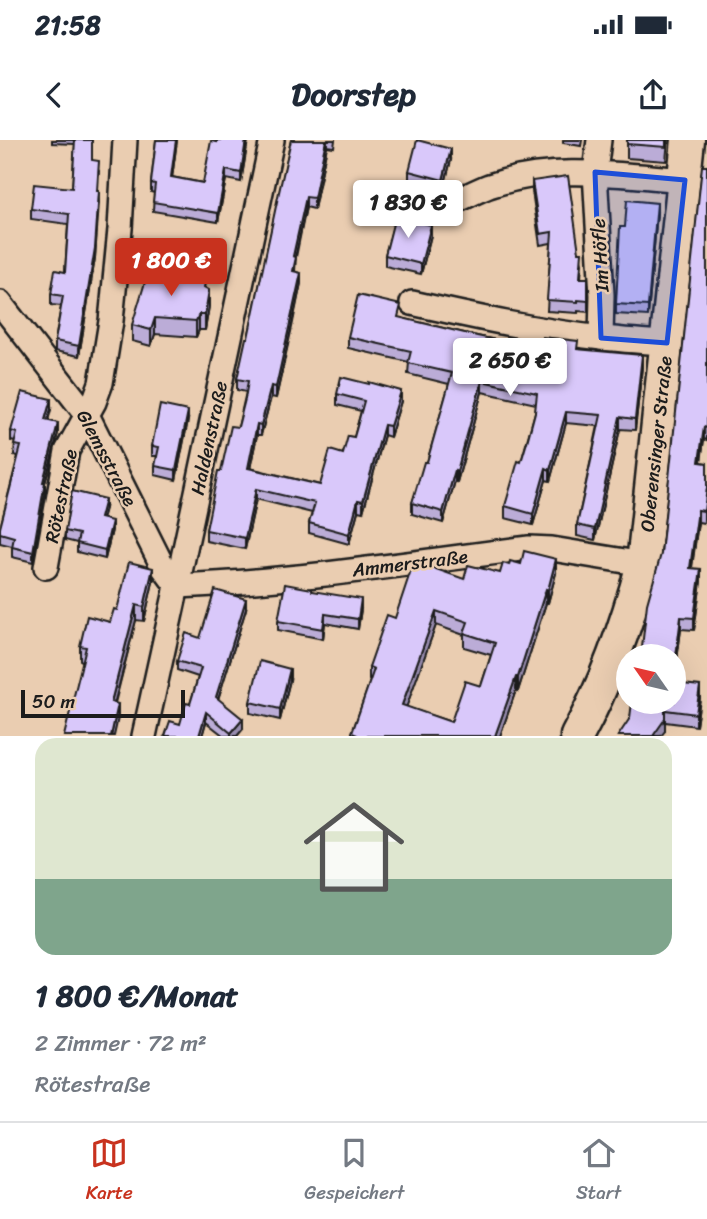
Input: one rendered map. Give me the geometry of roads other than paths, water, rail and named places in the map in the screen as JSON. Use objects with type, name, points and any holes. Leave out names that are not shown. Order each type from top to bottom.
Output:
[{"type":"street","name":"Rötestraße","points":[[46,566],[67,451],[94,402],[101,383],[111,321],[125,140]]},
{"type":"street","name":"Haldenstraße","points":[[144,736],[272,140]]},
{"type":"street","name":"Im Höfle","points":[[599,140],[595,173],[602,295],[601,338]]},
{"type":"street","name":"Oberensinger Straße","points":[[577,736],[594,705],[612,661],[632,607],[643,564],[688,140]]},
{"type":"street","points":[[449,204],[491,186],[520,178],[559,173],[685,180]]},
{"type":"street","name":"Glemsstraße","points":[[0,303],[87,415],[163,567],[177,586]]},
{"type":"street","points":[[412,303],[485,319],[601,338],[667,343]]},
{"type":"street","name":"Ammerstraße","points":[[177,586],[242,583],[384,568],[529,548],[643,564]]}]
